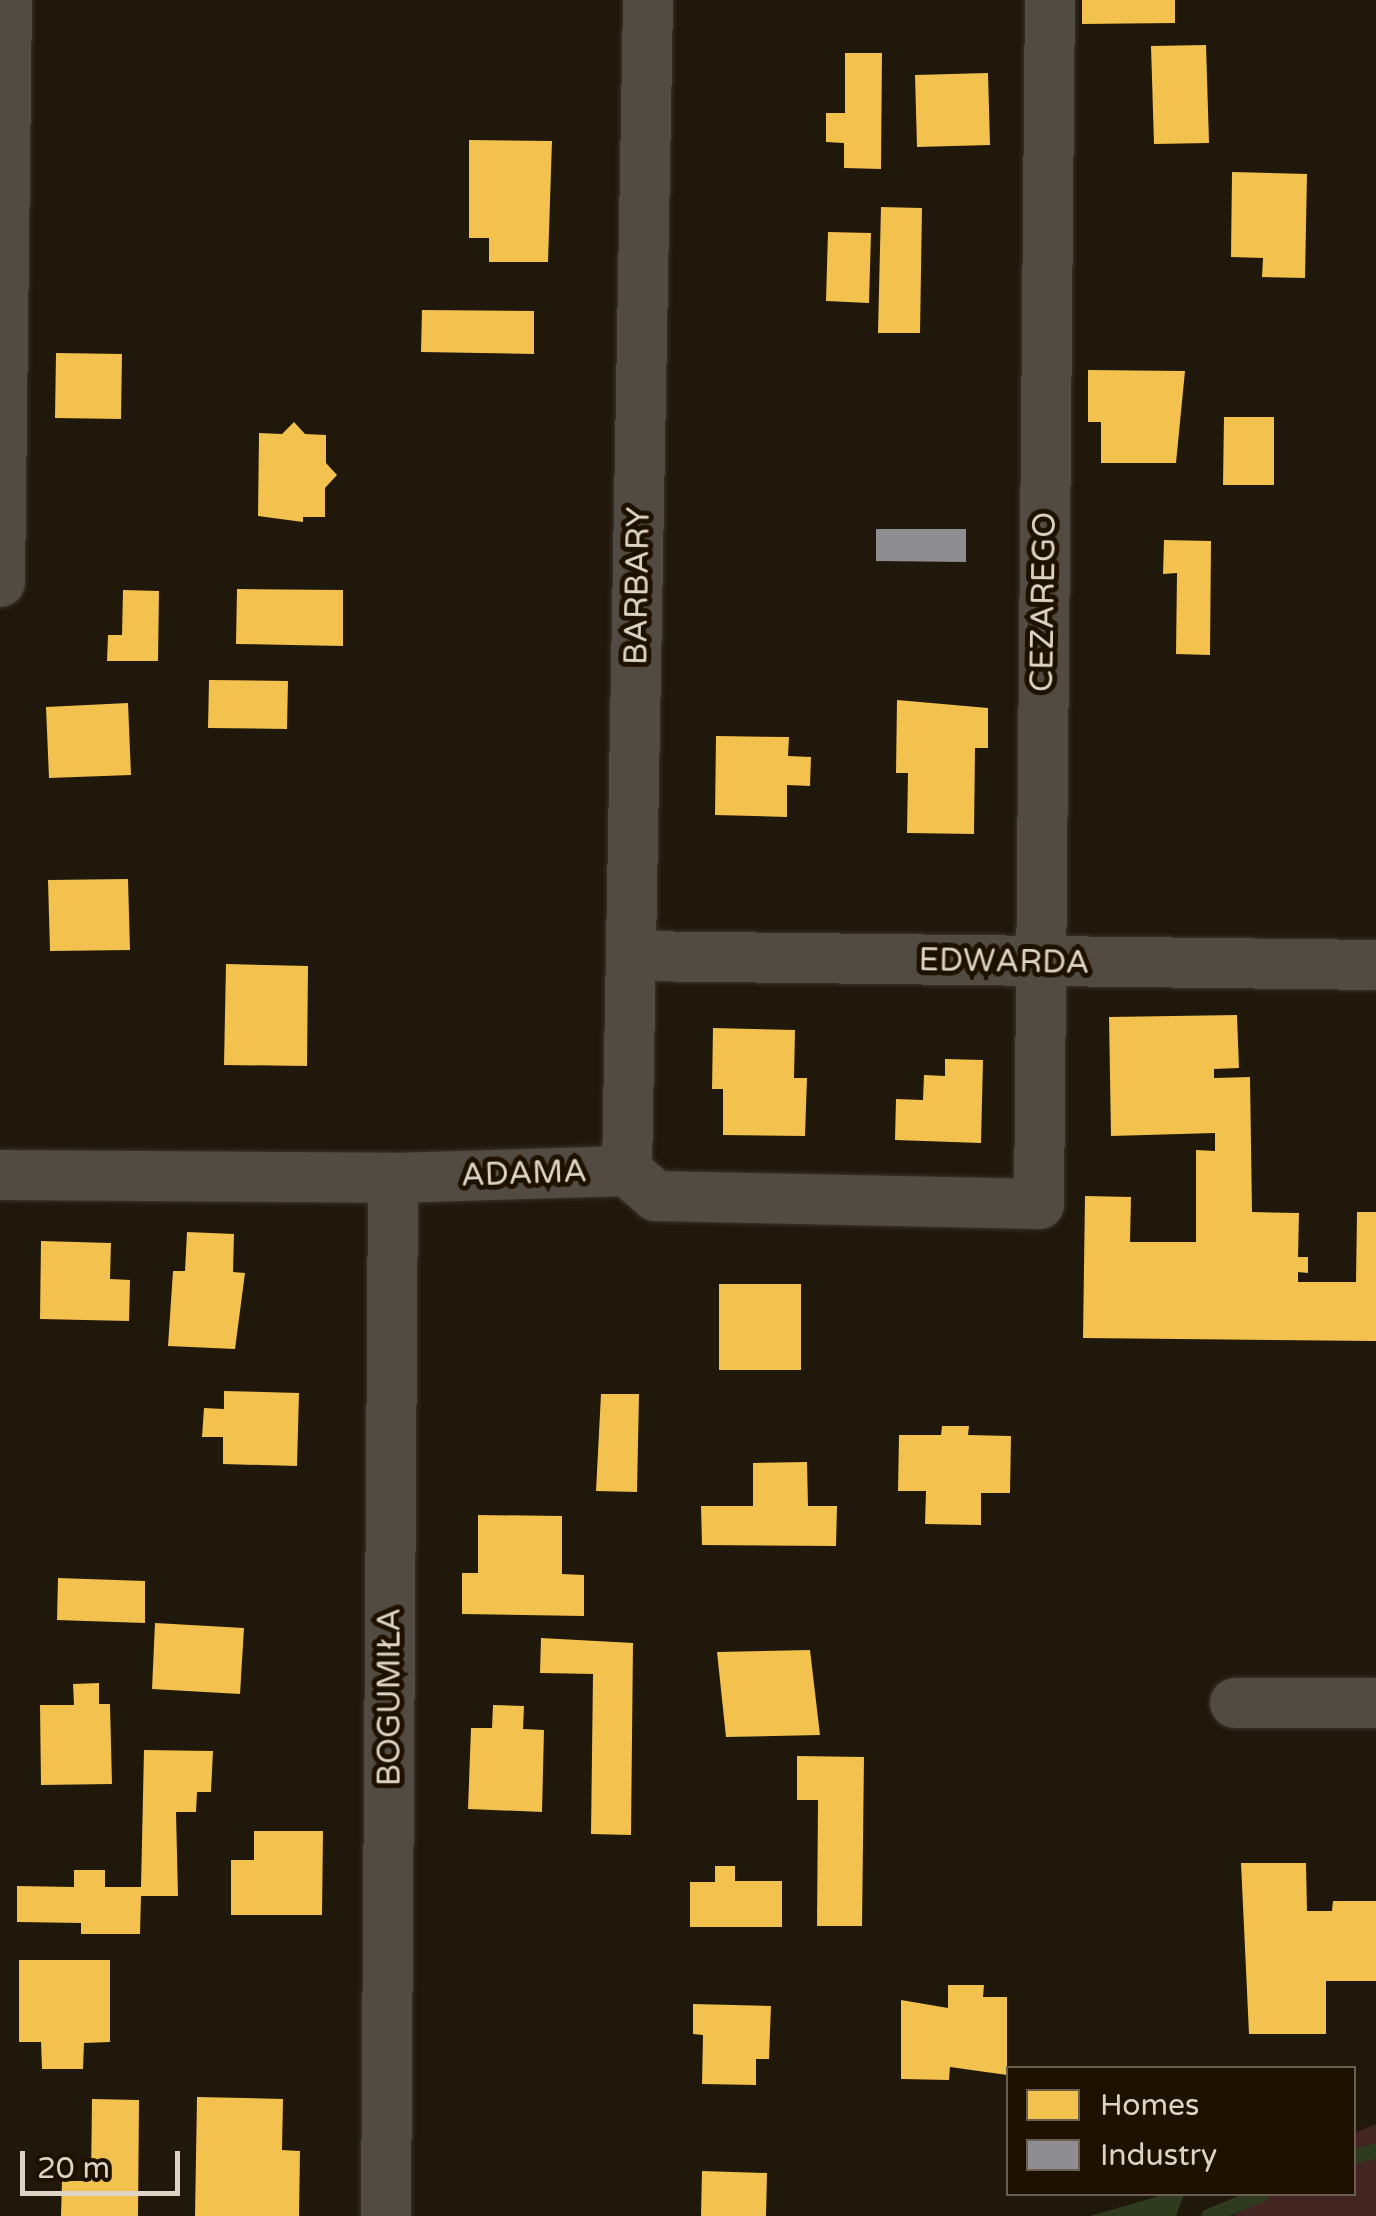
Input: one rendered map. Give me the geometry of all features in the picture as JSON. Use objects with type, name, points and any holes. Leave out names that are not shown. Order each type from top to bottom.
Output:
[{"type":"street","points":[[0,582],[7,0]]},
{"type":"street","name":"BARBARY","points":[[627,1172],[648,0]]},
{"type":"street","name":"CEZAREGO","points":[[1040,1204],[1050,0]]},
{"type":"street","name":"EDWARDA","points":[[631,956],[1376,965]]},
{"type":"street","name":"ADAMA","points":[[0,1175],[393,1178],[627,1172],[656,1196],[1040,1204]]},
{"type":"street","name":"BOGUMIŁA","points":[[386,2216],[393,1178]]},
{"type":"street","points":[[1235,1703],[1376,1703]]},
{"type":"shaded area","points":[[1376,2124],[1376,2216],[1233,2216],[1260,2196],[1356,2196],[1356,2132]]},
{"type":"shaded area","points":[[1159,2196],[1183,2196],[1176,2216],[1090,2216]]},
{"type":"building: Homes","points":[[1082,0],[1175,0],[1175,23],[1082,24]]},
{"type":"building: Homes","points":[[1206,45],[1209,143],[1154,144],[1151,46]]},
{"type":"building: Homes","points":[[845,53],[882,53],[881,169],[844,168],[844,143],[826,142],[826,113],[845,113]]},
{"type":"building: Homes","points":[[988,73],[990,145],[917,147],[915,75]]},
{"type":"building: Homes","points":[[469,140],[552,141],[548,262],[489,262],[489,238],[469,238]]},
{"type":"building: Homes","points":[[1232,172],[1307,174],[1305,278],[1262,277],[1263,258],[1231,257]]},
{"type":"building: Homes","points":[[881,207],[922,208],[920,333],[878,333]]},
{"type":"building: Homes","points":[[828,232],[871,233],[869,303],[826,301]]},
{"type":"building: Homes","points":[[422,310],[534,311],[534,354],[421,352]]},
{"type":"building: Homes","points":[[56,353],[122,354],[121,419],[55,418]]},
{"type":"building: Homes","points":[[1088,370],[1185,371],[1176,463],[1101,463],[1101,422],[1088,422]]},
{"type":"building: Homes","points":[[1224,417],[1274,417],[1274,485],[1223,485]]},
{"type":"building: Homes","points":[[294,422],[305,434],[326,435],[326,463],[337,475],[325,488],[325,517],[303,517],[303,522],[258,516],[259,433],[282,434]]},
{"type":"building: Homes","points":[[1164,540],[1211,541],[1210,655],[1176,654],[1177,573],[1163,574]]},
{"type":"building: Homes","points":[[237,589],[343,590],[343,646],[236,644]]},
{"type":"building: Homes","points":[[123,590],[159,591],[158,661],[107,661],[108,635],[122,635]]},
{"type":"building: Homes","points":[[209,680],[288,681],[287,729],[208,728]]},
{"type":"building: Homes","points":[[897,700],[988,708],[988,748],[975,748],[974,834],[907,833],[908,773],[896,773]]},
{"type":"building: Homes","points":[[128,703],[131,775],[49,778],[46,707]]},
{"type":"building: Homes","points":[[716,736],[789,737],[788,756],[811,757],[810,786],[787,785],[787,817],[715,815]]},
{"type":"building: Homes","points":[[128,879],[130,950],[50,951],[48,880]]},
{"type":"building: Homes","points":[[226,964],[308,966],[307,1066],[224,1065]]},
{"type":"building: Homes","points":[[1237,1015],[1239,1068],[1214,1069],[1214,1078],[1250,1077],[1252,1212],[1299,1213],[1298,1257],[1308,1257],[1308,1273],[1298,1272],[1298,1282],[1356,1282],[1357,1212],[1376,1212],[1376,1341],[1083,1338],[1085,1196],[1131,1197],[1130,1242],[1196,1242],[1196,1150],[1215,1151],[1215,1133],[1111,1136],[1109,1017]]},
{"type":"building: Homes","points":[[713,1028],[795,1030],[794,1078],[807,1078],[805,1136],[723,1135],[723,1089],[712,1089]]},
{"type":"building: Homes","points":[[945,1059],[983,1060],[981,1143],[895,1140],[896,1099],[923,1100],[924,1075],[945,1076]]},
{"type":"building: Homes","points":[[187,1232],[234,1234],[233,1272],[245,1273],[235,1349],[168,1346],[173,1271],[185,1271]]},
{"type":"building: Homes","points":[[41,1241],[111,1243],[110,1279],[130,1280],[129,1321],[40,1319]]},
{"type":"building: Homes","points":[[719,1284],[801,1284],[801,1370],[719,1370]]},
{"type":"building: Homes","points":[[224,1391],[299,1393],[297,1466],[223,1464],[223,1437],[202,1437],[204,1408],[224,1409]]},
{"type":"building: Homes","points":[[601,1394],[639,1394],[637,1492],[596,1491]]},
{"type":"building: Homes","points":[[942,1426],[969,1426],[968,1435],[1011,1436],[1010,1493],[981,1493],[981,1525],[925,1524],[926,1491],[898,1491],[899,1435],[941,1435]]},
{"type":"building: Homes","points":[[807,1462],[808,1506],[837,1506],[836,1546],[702,1545],[701,1506],[753,1506],[753,1463]]},
{"type":"building: Homes","points":[[478,1515],[562,1516],[562,1574],[584,1575],[584,1616],[462,1614],[462,1573],[478,1573]]},
{"type":"building: Homes","points":[[58,1578],[145,1581],[145,1623],[57,1620]]},
{"type":"building: Homes","points":[[155,1623],[244,1628],[240,1694],[152,1689]]},
{"type":"building: Homes","points":[[541,1638],[633,1643],[631,1835],[591,1834],[593,1674],[540,1673]]},
{"type":"building: Homes","points":[[810,1650],[820,1735],[726,1737],[717,1652]]},
{"type":"building: Homes","points":[[99,1683],[99,1704],[110,1704],[112,1784],[41,1785],[40,1705],[74,1705],[73,1684]]},
{"type":"building: Homes","points":[[493,1705],[524,1706],[523,1729],[544,1730],[542,1812],[468,1809],[471,1728],[492,1728]]},
{"type":"building: Homes","points":[[144,1750],[213,1751],[211,1792],[197,1792],[196,1812],[176,1812],[178,1896],[141,1896],[140,1934],[81,1934],[81,1923],[17,1922],[17,1886],[74,1887],[74,1870],[105,1870],[105,1887],[141,1887]]},
{"type":"building: Homes","points":[[797,1756],[864,1757],[862,1926],[817,1926],[818,1800],[797,1800]]},
{"type":"building: Homes","points":[[254,1831],[323,1831],[322,1915],[231,1915],[231,1860],[254,1860]]},
{"type":"building: Homes","points":[[1241,1863],[1306,1863],[1307,1911],[1332,1911],[1333,1901],[1376,1901],[1376,1981],[1326,1981],[1326,2034],[1249,2034]]},
{"type":"building: Homes","points":[[715,1866],[735,1866],[735,1881],[782,1881],[782,1927],[690,1927],[690,1882],[715,1882]]},
{"type":"building: Homes","points":[[19,1960],[110,1960],[110,2042],[84,2043],[83,2069],[42,2069],[41,2042],[19,2042]]},
{"type":"building: Homes","points":[[948,1985],[984,1985],[983,1997],[1007,1997],[1006,2075],[950,2067],[949,2080],[901,2079],[901,2000],[948,2008]]},
{"type":"building: Homes","points":[[693,2004],[771,2006],[769,2059],[756,2059],[756,2085],[702,2084],[703,2035],[693,2034]]},
{"type":"building: Homes","points":[[197,2097],[283,2099],[282,2150],[300,2151],[299,2216],[195,2216]]},
{"type":"building: Homes","points":[[92,2099],[139,2100],[138,2216],[61,2216],[62,2181],[91,2181]]},
{"type":"building: Homes","points":[[702,2171],[767,2173],[766,2216],[701,2216]]},
{"type":"building: Industry","points":[[876,529],[966,529],[966,562],[876,561]]},
{"type":"waterway","points":[[1356,2155],[1376,2150]]},
{"type":"waterway","points":[[1208,2216],[1256,2196]]}]
